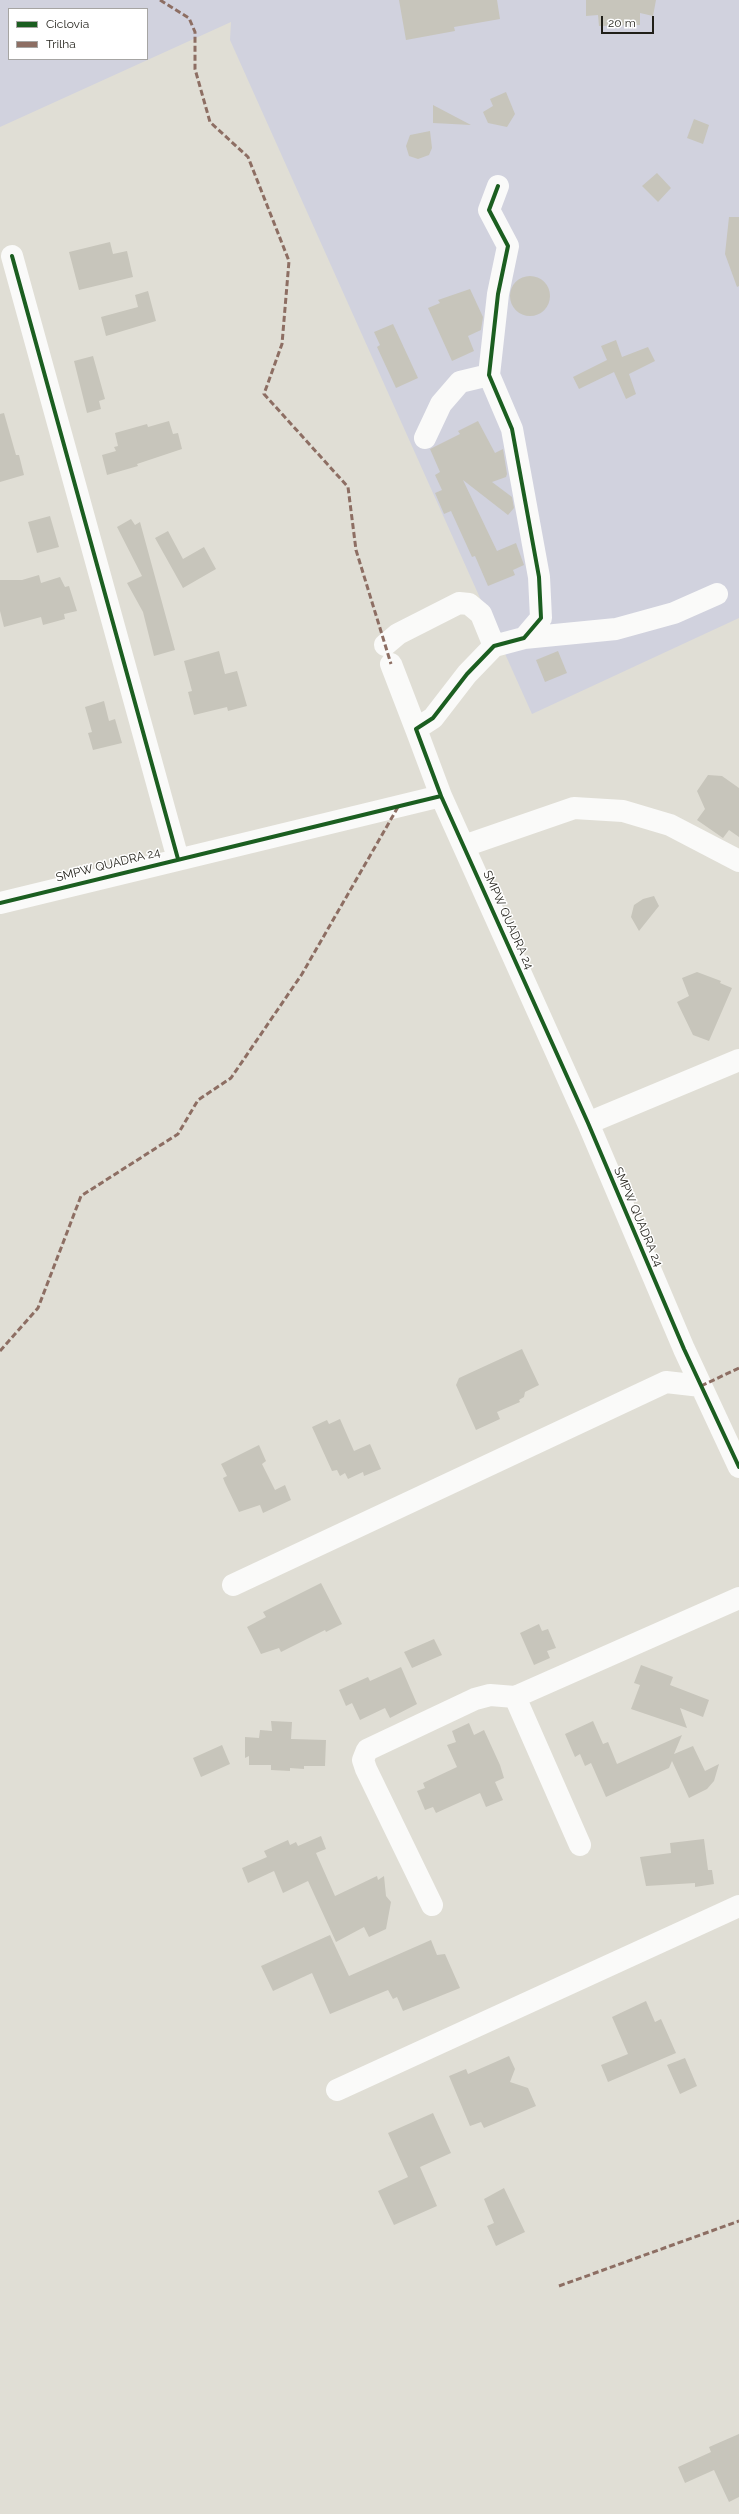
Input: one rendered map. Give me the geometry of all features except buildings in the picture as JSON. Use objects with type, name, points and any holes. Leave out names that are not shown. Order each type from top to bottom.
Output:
[{"type":"street","points":[[498,186],[489,210],[508,246],[498,294],[489,375],[512,429],[539,577],[541,618],[524,638]]},
{"type":"street","points":[[12,256],[178,859]]},
{"type":"street","points":[[425,438],[441,404],[460,382],[489,375]]},
{"type":"street","points":[[416,729],[433,718],[467,674],[494,646],[524,638],[616,629],[674,613],[717,594]]},
{"type":"street","points":[[441,796],[388,654],[398,634],[458,603],[469,604],[481,614],[494,646]]},
{"type":"street","name":"SMPW QUADRA 24","points":[[0,902],[441,796],[588,1123],[684,1349],[739,1467]]},
{"type":"street","points":[[464,846],[574,808],[623,812],[670,825],[739,861]]},
{"type":"street","points":[[588,1123],[739,1060]]},
{"type":"street","points":[[666,1382],[684,1349]]},
{"type":"street","points":[[233,1585],[666,1382],[701,1386]]},
{"type":"street","points":[[432,1905],[366,1769],[364,1754],[373,1745],[474,1699],[490,1695],[515,1697],[738,1597]]},
{"type":"street","points":[[515,1697],[580,1845]]},
{"type":"street","points":[[337,2090],[739,1906]]},
{"type":"shaded area","points":[[0,0],[739,0],[739,618],[532,714],[230,40],[231,22],[148,60],[148,8],[8,8],[8,60],[147,60],[0,127]]},
{"type":"marked path","points":[[160,0],[189,18],[195,32],[195,69],[210,122],[248,157],[289,261],[282,344],[264,394],[348,487],[356,550],[391,664]]},
{"type":"marked path","points":[[0,1351],[38,1308],[81,1196],[178,1134],[198,1100],[231,1078],[302,974],[398,807]]},
{"type":"marked path","points":[[701,1386],[739,1368]]},
{"type":"marked path","points":[[559,2286],[739,2221]]},
{"type":"cycle path","points":[[441,796],[416,729],[433,718],[467,674],[494,646],[524,638],[541,618],[539,577],[512,429],[489,375],[498,294],[508,246],[489,210],[498,186]]},
{"type":"cycle path","points":[[12,256],[178,859]]},
{"type":"cycle path","points":[[0,903],[441,796],[588,1123],[684,1349],[739,1467]]}]
